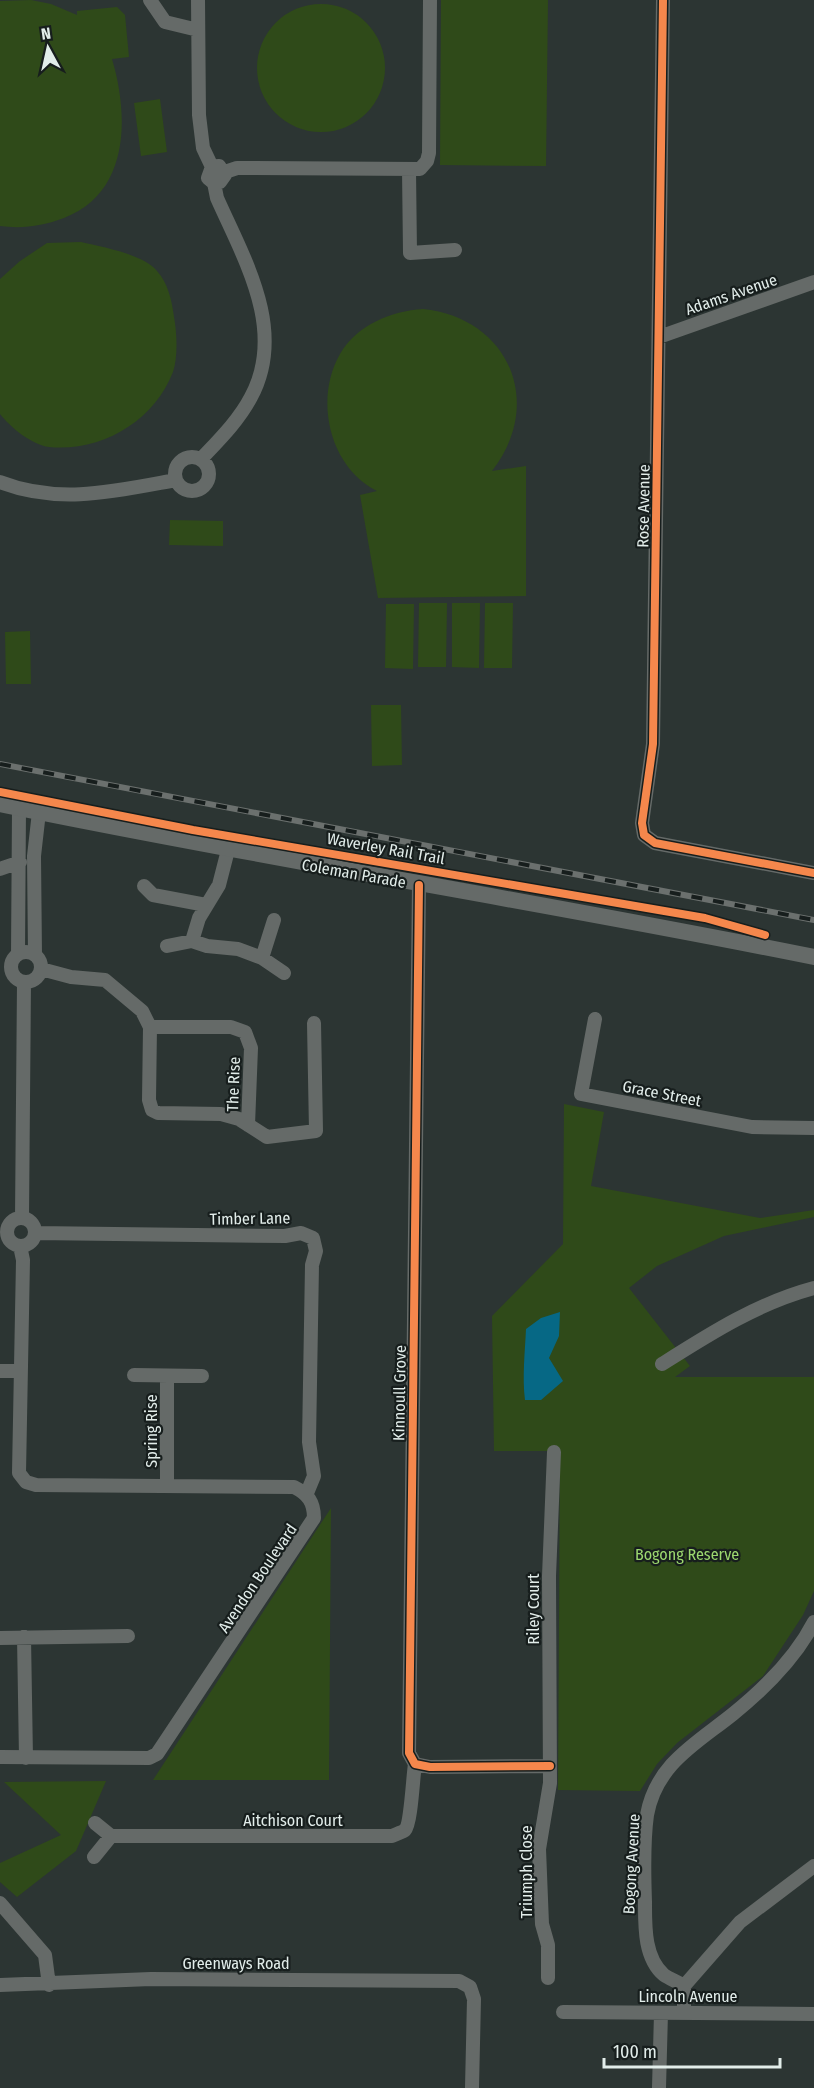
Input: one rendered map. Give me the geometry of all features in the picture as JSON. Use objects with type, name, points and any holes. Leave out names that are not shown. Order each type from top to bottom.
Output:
[{"type":"street","points":[[150,0],[165,22],[198,30]]},
{"type":"street","points":[[198,0],[199,115],[203,148],[218,169],[222,180],[214,183],[217,198],[255,284],[262,309],[264,344],[260,375],[252,396],[226,432],[202,458]]},
{"type":"street","points":[[218,169],[409,170],[420,168],[427,161],[429,153],[430,0]]},
{"type":"street","name":"Rose Avenue","points":[[663,0],[653,744],[642,823],[644,835],[655,843],[814,873]]},
{"type":"street","points":[[409,170],[410,253],[455,250]]},
{"type":"street","name":"Adams Avenue","points":[[659,337],[814,282]]},
{"type":"street","points":[[190,456],[202,458],[210,474],[202,488],[196,491],[184,489],[176,480],[178,463],[190,456]]},
{"type":"street","points":[[0,482],[45,494],[71,496],[118,492],[176,480]]},
{"type":"street","name":"Coleman Parade","points":[[0,804],[228,850],[593,914],[814,957]]},
{"type":"street","points":[[18,954],[19,808]]},
{"type":"street","points":[[39,812],[34,856],[35,955],[41,969]]},
{"type":"street","points":[[192,940],[199,918],[219,885],[228,850]]},
{"type":"street","points":[[0,868],[20,862]]},
{"type":"street","name":"Kinnoull Grove","points":[[415,1764],[409,1753],[409,1740],[419,885]]},
{"type":"street","points":[[144,886],[153,895],[207,905]]},
{"type":"street","points":[[261,958],[274,920]]},
{"type":"street","points":[[167,946],[192,940],[207,946],[238,949],[261,958],[284,973]]},
{"type":"street","points":[[35,955],[28,952],[18,954],[5,969],[24,982],[36,978],[41,969]]},
{"type":"street","points":[[41,969],[71,977],[105,980],[142,1011],[150,1027]]},
{"type":"street","points":[[22,1218],[24,982]]},
{"type":"street","name":"Grace Street","points":[[595,1019],[581,1094],[752,1127],[814,1128]]},
{"type":"street","name":"The Rise","points":[[248,1125],[250,1048],[245,1032],[231,1028],[150,1027],[149,1100],[152,1110],[158,1113],[221,1114],[238,1119],[267,1137],[316,1131],[315,1023]]},
{"type":"street","points":[[22,1218],[31,1222],[35,1233],[32,1241],[20,1246],[12,1242],[4,1232],[11,1223],[22,1218]]},
{"type":"street","name":"Timber Lane","points":[[35,1233],[285,1236],[300,1233],[313,1238],[316,1251],[312,1265],[309,1442],[314,1476],[307,1493]]},
{"type":"street","points":[[20,1246],[22,1260],[19,1473],[26,1482],[36,1485],[294,1487],[307,1493]]},
{"type":"street","points":[[662,1364],[718,1328],[753,1309],[814,1288]]},
{"type":"street","points":[[0,1371],[21,1371]]},
{"type":"street","name":"Spring Rise","points":[[134,1376],[202,1376]]},
{"type":"street","name":"Spring Rise","points":[[167,1376],[167,1486]]},
{"type":"street","name":"Riley Court","points":[[550,1766],[549,1576],[554,1452]]},
{"type":"street","name":"Avendon Boulevard","points":[[0,1757],[149,1758],[157,1754],[311,1527],[315,1518],[314,1509],[307,1493]]},
{"type":"street","name":"Bogong Avenue","points":[[684,1986],[663,1974],[648,1947],[644,1893],[647,1814],[659,1784],[679,1754],[734,1714],[768,1683],[805,1638],[814,1622]]},
{"type":"street","points":[[0,1638],[128,1636]]},
{"type":"street","points":[[24,1637],[26,1758]]},
{"type":"street","points":[[415,1764],[430,1767],[550,1766]]},
{"type":"street","name":"Aitchison Court","points":[[111,1836],[392,1836],[405,1830],[410,1819],[415,1764]]},
{"type":"street","name":"Triumph Close","points":[[548,1978],[548,1945],[542,1924],[539,1849],[543,1815],[549,1801],[550,1766]]},
{"type":"street","points":[[94,1857],[111,1836],[95,1823]]},
{"type":"street","points":[[684,2013],[684,1986],[740,1922],[814,1866]]},
{"type":"street","points":[[0,1903],[45,1955],[49,1985]]},
{"type":"street","name":"Greenways Road","points":[[0,1985],[49,1985],[151,1979],[459,1982],[470,1987],[474,1998],[472,2088]]},
{"type":"street","name":"Lincoln Avenue","points":[[563,2012],[814,2014]]},
{"type":"street","points":[[659,2088],[661,2013]]},
{"type":"green space","points":[[31,0],[51,4],[77,15],[77,11],[117,7],[125,15],[129,57],[112,59],[118,81],[122,128],[113,172],[102,191],[86,206],[64,218],[48,223],[8,227],[0,226],[0,1]]},
{"type":"green space","points":[[441,0],[548,0],[546,166],[440,165]]},
{"type":"green space","points":[[321,4],[346,9],[366,23],[380,43],[385,68],[380,93],[366,113],[346,127],[321,132],[296,127],[276,113],[262,93],[257,68],[262,43],[276,23],[296,9]]},
{"type":"green space","points":[[160,99],[167,152],[141,156],[134,103]]},
{"type":"green space","points":[[81,242],[132,256],[151,265],[157,271],[167,287],[172,305],[176,359],[173,372],[153,405],[124,430],[88,444],[69,447],[42,446],[22,435],[0,414],[0,279],[20,261],[47,243]]},
{"type":"green space","points":[[423,309],[453,316],[478,329],[497,346],[510,368],[516,392],[516,418],[508,445],[492,471],[526,466],[526,596],[378,598],[360,495],[377,491],[347,466],[337,449],[328,411],[328,391],[332,372],[340,354],[356,335],[387,316]]},
{"type":"green space","points":[[170,520],[223,521],[223,546],[169,545]]},
{"type":"green space","points":[[419,603],[447,603],[446,667],[418,667]]},
{"type":"green space","points":[[452,603],[480,603],[479,668],[452,667]]},
{"type":"green space","points":[[485,603],[513,603],[512,668],[484,668]]},
{"type":"green space","points":[[386,604],[414,604],[413,669],[385,668]]},
{"type":"green space","points":[[30,631],[31,684],[6,684],[5,632]]},
{"type":"green space","points":[[371,705],[401,705],[402,765],[372,766]]},
{"type":"green space","name":"Bogong Reserve","points":[[564,1104],[604,1112],[591,1186],[760,1218],[814,1210],[814,1217],[724,1236],[657,1266],[629,1288],[690,1366],[675,1377],[814,1377],[814,1591],[803,1615],[763,1676],[677,1743],[657,1764],[640,1791],[558,1790],[560,1451],[494,1451],[492,1316],[563,1244]]},
{"type":"green space","points":[[331,1508],[329,1780],[153,1780]]},
{"type":"green space","points":[[106,1781],[76,1851],[17,1897],[0,1882],[0,1863],[61,1835],[4,1782]]},
{"type":"water","points":[[560,1312],[559,1336],[549,1358],[563,1381],[541,1400],[525,1400],[526,1329],[541,1318]]},
{"type":"railway","points":[[0,764],[814,920]]},
{"type":"cycle path","points":[[663,0],[653,744],[642,823],[644,835],[655,843],[814,873]]},
{"type":"cycle path","name":"Waverley Rail Trail","points":[[0,792],[193,830],[705,918],[765,935]]},
{"type":"cycle path","points":[[419,885],[409,1753],[415,1764],[430,1767],[550,1766]]}]
